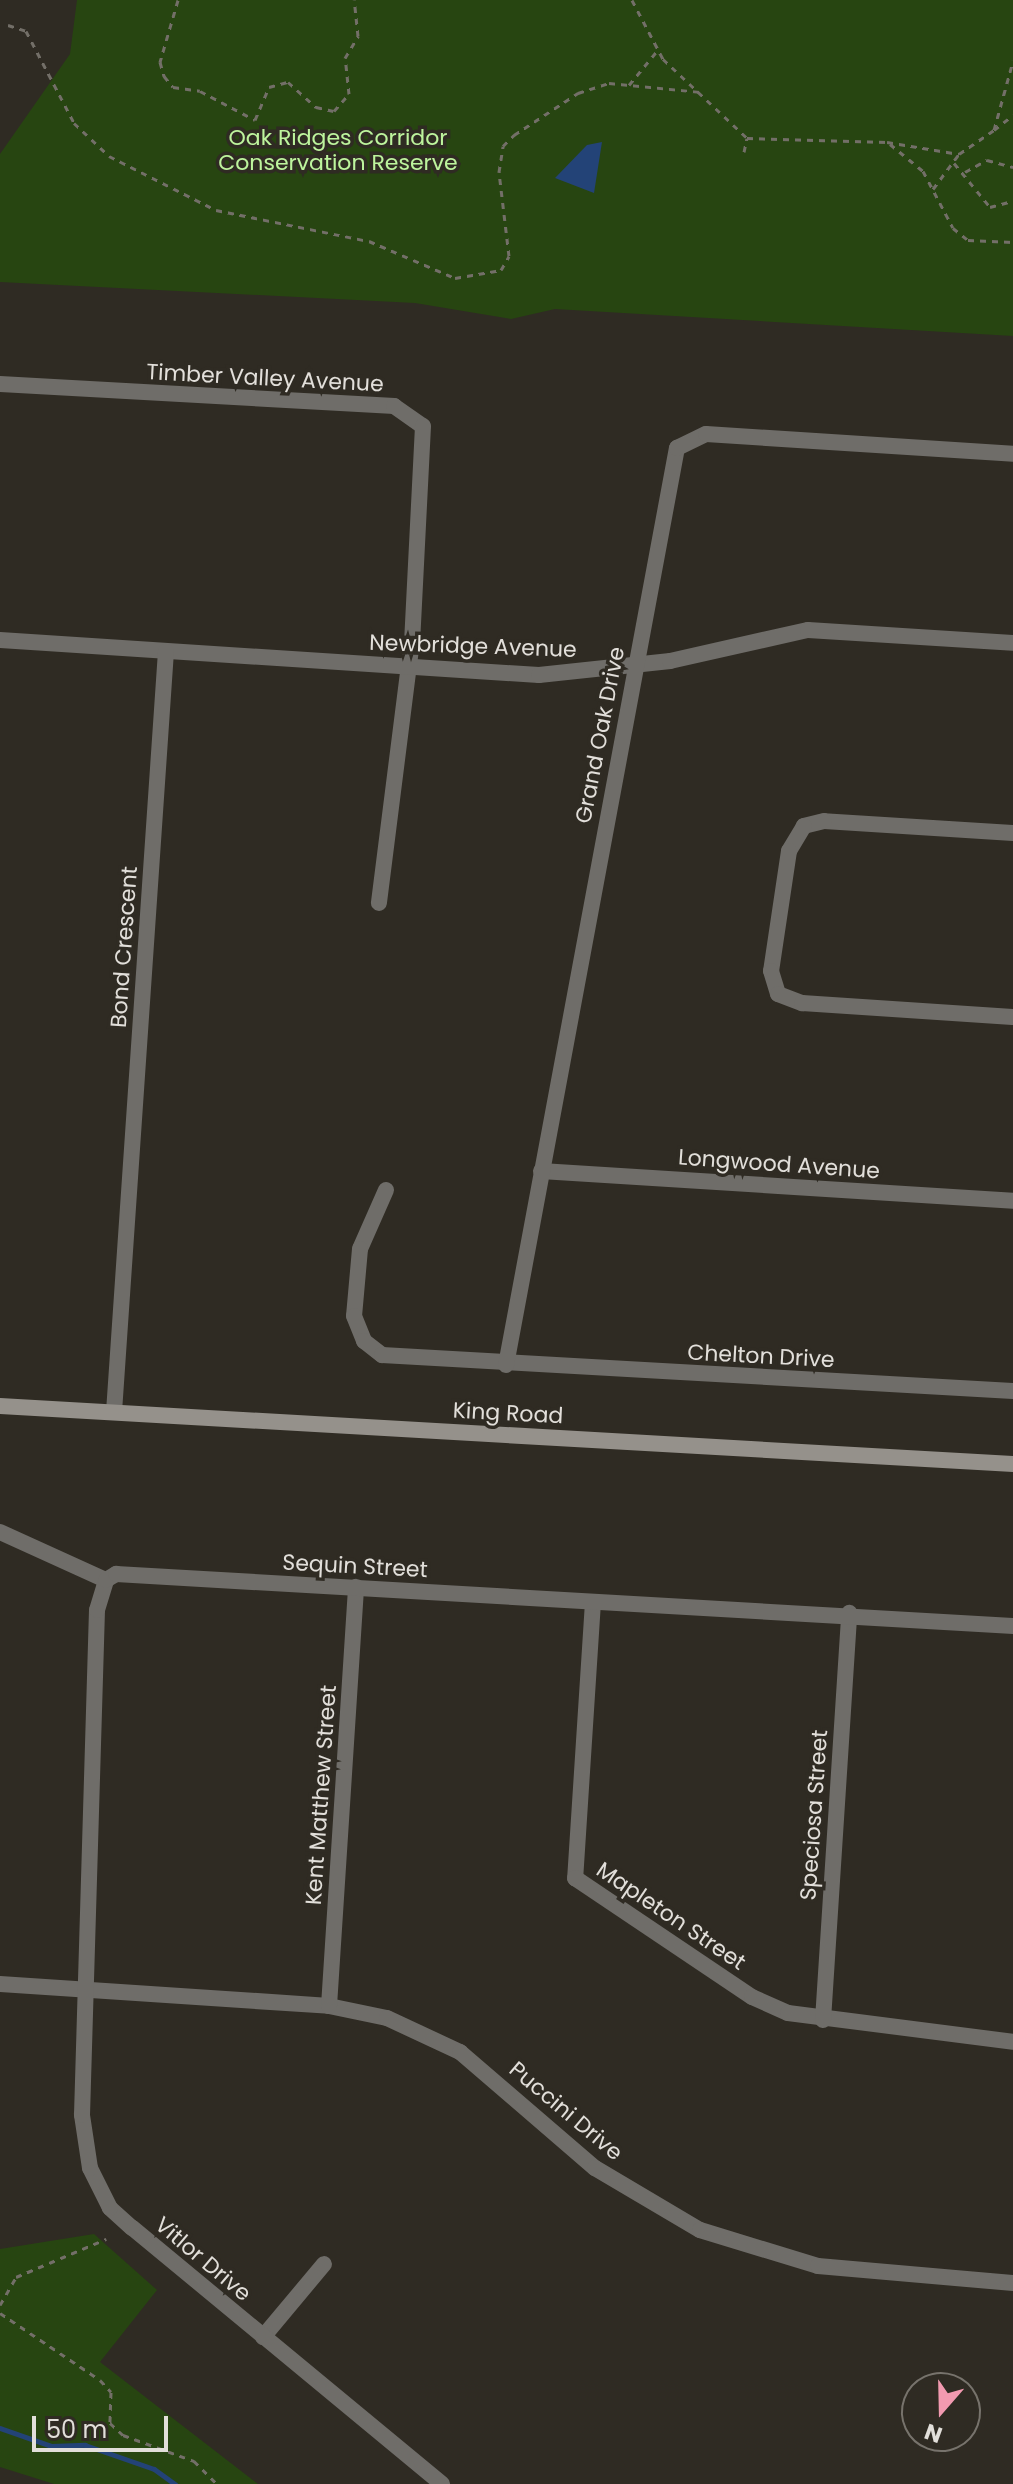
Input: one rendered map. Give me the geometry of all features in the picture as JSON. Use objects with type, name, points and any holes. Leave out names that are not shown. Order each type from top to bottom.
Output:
[{"type":"main road","name":"King Road","points":[[0,1406],[1013,1464]]},
{"type":"street","name":"Timber Valley Avenue","points":[[0,384],[394,406],[417,417],[426,437],[408,667],[379,903]]},
{"type":"street","name":"Grand Oak Drive","points":[[506,1365],[677,448],[706,434],[1013,454]]},
{"type":"street","name":"Newbridge Avenue","points":[[166,652],[539,675],[635,666],[808,630],[1013,643]]},
{"type":"street","points":[[0,640],[166,652]]},
{"type":"street","name":"Bond Crescent","points":[[114,1412],[166,652]]},
{"type":"street","points":[[1013,833],[824,821],[804,826],[789,851],[771,971],[778,994],[802,1003],[1013,1017]]},
{"type":"street","name":"Longwood Avenue","points":[[541,1171],[1013,1201]]},
{"type":"street","name":"Chelton Drive","points":[[386,1190],[360,1249],[354,1316],[364,1341],[396,1359],[1013,1391]]},
{"type":"street","points":[[0,1532],[106,1580],[97,1610],[88,1990]]},
{"type":"street","name":"Sequin Street","points":[[106,1580],[116,1574],[593,1602],[849,1613],[1013,1626]]},
{"type":"street","name":"Kent Matthew Street","points":[[329,2006],[356,1587]]},
{"type":"street","name":"Mapleton Street","points":[[593,1602],[575,1878],[752,1997],[823,2020],[1013,2042]]},
{"type":"street","name":"Speciosa Street","points":[[823,2020],[849,1613]]},
{"type":"street","name":"Puccini Drive","points":[[0,1984],[329,2006],[387,2018],[460,2052],[595,2168],[700,2230],[767,2255],[844,2271],[1013,2283]]},
{"type":"street","name":"Vitlor Drive","points":[[88,1990],[82,2115],[100,2189],[132,2228],[442,2484]]},
{"type":"street","points":[[263,2337],[324,2264]]},
{"type":"path","points":[[178,0],[160,62],[164,76],[173,87],[200,91],[215,105],[255,120],[269,87],[288,82],[316,107],[334,111],[349,94],[345,58],[358,36],[354,0]]},
{"type":"path","points":[[632,0],[657,49],[747,138],[887,142],[959,154]]},
{"type":"path","points":[[8,25],[26,31],[74,123],[109,156],[216,210],[369,241],[455,278],[501,270],[509,256],[503,146],[578,93],[629,85],[700,92]]},
{"type":"path","points":[[629,85],[657,49]]},
{"type":"path","points":[[994,130],[1013,61]]},
{"type":"path","points":[[933,189],[959,154],[1013,115]]},
{"type":"path","points":[[744,152],[747,138]]},
{"type":"path","points":[[887,142],[933,189],[953,228],[968,240],[1013,242]]},
{"type":"path","points":[[965,172],[987,160],[1013,167]]},
{"type":"path","points":[[953,162],[965,172],[990,207],[1013,201]]},
{"type":"path","points":[[0,2305],[16,2277],[106,2239]]},
{"type":"path","points":[[0,2313],[100,2380],[111,2392],[110,2423],[123,2435],[194,2461],[217,2484]]},
{"type":"green space","name":"Oak Ridges Corridor Conservation Reserve","points":[[77,0],[1013,0],[1013,336],[555,309],[511,319],[415,303],[0,282],[0,154],[70,54]]},
{"type":"green space","points":[[94,2234],[157,2290],[100,2362],[258,2484],[54,2484],[0,2467],[0,2249]]},
{"type":"water","points":[[602,142],[594,193],[555,178],[587,145]]},
{"type":"waterway","points":[[0,2428],[51,2446],[85,2445],[154,2469],[175,2484]]}]
